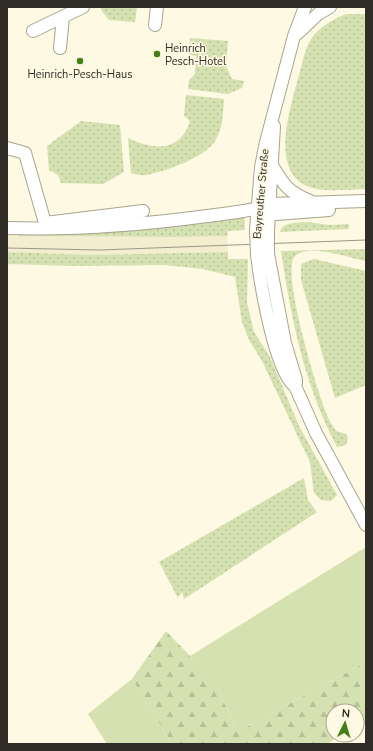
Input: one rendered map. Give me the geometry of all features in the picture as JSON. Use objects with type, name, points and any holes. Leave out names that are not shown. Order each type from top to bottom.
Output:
[{"type":"street","points":[[34,31],[83,7]]},
{"type":"street","points":[[155,25],[157,7]]},
{"type":"street","name":"Bayreuther Straße","points":[[294,36],[297,7]]},
{"type":"street","name":"Bayreuther Straße","points":[[265,209],[266,142],[294,36],[305,7]]},
{"type":"street","points":[[294,36],[318,14],[330,7]]},
{"type":"street","points":[[60,48],[63,17]]},
{"type":"street","name":"Bayreuther Straße","points":[[274,115],[273,167],[262,230],[263,254],[296,380],[295,386],[330,459],[366,525]]},
{"type":"street","points":[[7,148],[25,153],[45,223],[143,211]]},
{"type":"street","points":[[273,167],[286,188],[295,195],[315,203]]},
{"type":"street","points":[[7,228],[44,229],[96,226],[185,219],[315,203],[366,201]]},
{"type":"street","points":[[265,209],[366,207]]},
{"type":"shaded area","points":[[7,234],[18,236],[227,236],[228,252],[91,255],[7,252]]},
{"type":"green space","points":[[101,7],[137,7],[135,22],[109,20],[101,10]]},
{"type":"green space","points":[[346,14],[366,14],[366,189],[317,189],[303,184],[293,175],[287,163],[285,149],[288,117],[303,59],[312,37],[330,22]]},
{"type":"green space","points":[[190,38],[228,41],[226,66],[232,79],[244,81],[242,88],[228,94],[188,89],[189,80],[195,74],[196,56],[189,55]]},
{"type":"green space","points":[[186,95],[224,99],[221,126],[215,141],[202,153],[174,167],[144,175],[131,173],[128,138],[147,145],[156,146],[173,144],[180,139],[190,121],[184,116]]},
{"type":"green space","points":[[81,121],[120,125],[124,172],[103,184],[61,183],[58,175],[49,170],[47,146]]},
{"type":"green space","points":[[244,206],[245,230],[228,231],[227,236],[18,236],[18,233]]},
{"type":"green space","points":[[308,222],[329,225],[349,224],[349,229],[280,232],[281,228],[287,224]]},
{"type":"green space","points":[[366,249],[366,261],[329,252],[310,251],[302,252],[295,256],[292,266],[292,284],[296,307],[322,403],[336,431],[346,434],[348,438],[346,445],[337,447],[316,400],[301,352],[290,303],[281,251]]},
{"type":"green space","points":[[7,252],[91,255],[228,252],[228,259],[248,259],[247,303],[254,332],[270,357],[299,426],[337,495],[331,501],[321,500],[314,493],[310,462],[262,361],[249,340],[242,322],[235,277],[203,269],[165,265],[76,266],[7,264]]},
{"type":"green space","points":[[314,259],[366,271],[366,385],[335,398],[301,280],[301,264]]},
{"type":"green space","points":[[304,478],[308,500],[317,512],[184,599],[182,592],[178,598],[159,562]]},
{"type":"green space","points":[[366,547],[366,662],[237,732],[216,683],[190,656]]},
{"type":"green space","points":[[166,631],[216,683],[237,732],[366,662],[366,725],[365,703],[325,703],[325,743],[328,743],[327,744],[172,744],[132,679]]},
{"type":"green space","points":[[132,679],[172,744],[107,744],[88,714]]},
{"type":"tram line","points":[[7,248],[100,250],[366,240]]},
{"type":"place","name":"Heinrich Pesch-Hotel","points":[[157,54]]},
{"type":"place","name":"Heinrich-Pesch-Haus","points":[[80,61]]}]
